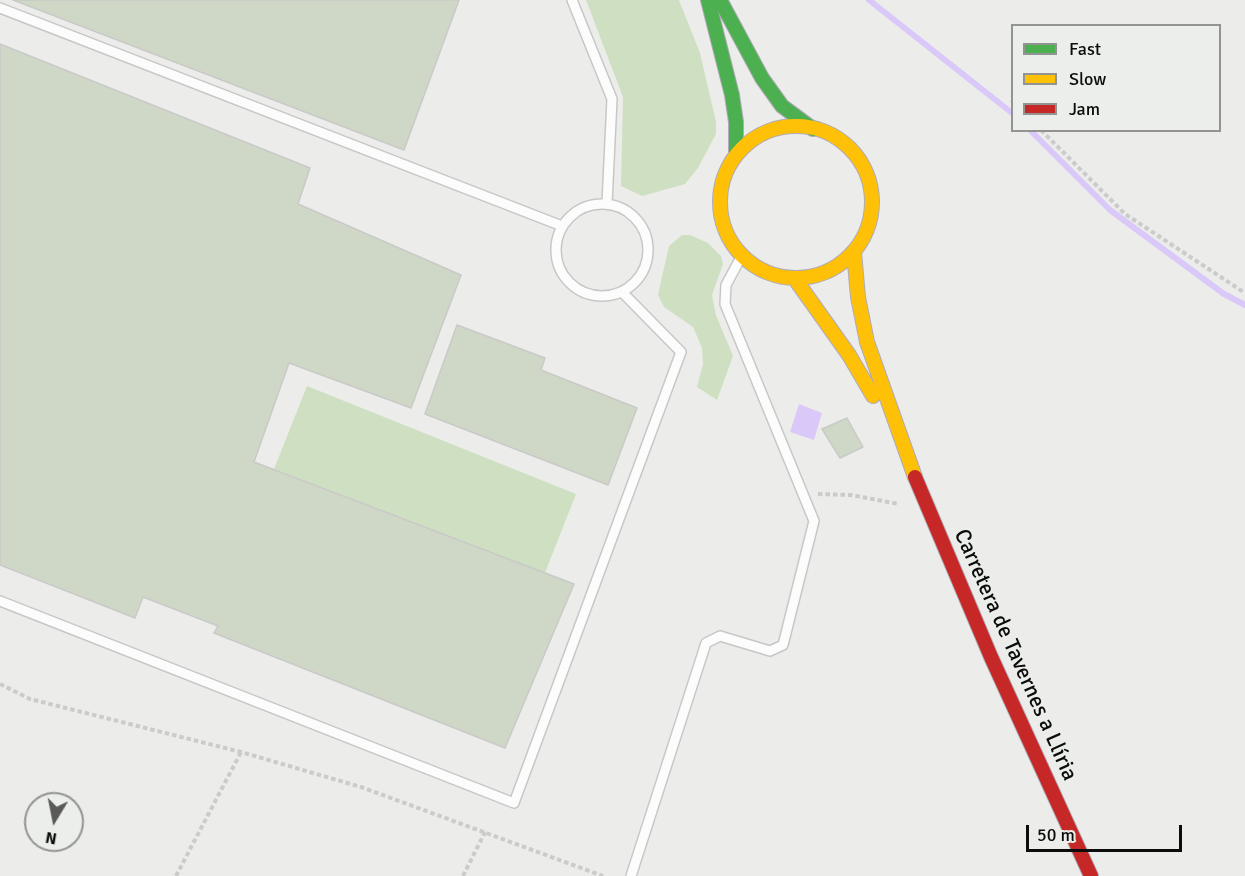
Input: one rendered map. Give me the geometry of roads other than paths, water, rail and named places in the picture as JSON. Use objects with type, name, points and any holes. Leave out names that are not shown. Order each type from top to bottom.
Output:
[{"type":"main road","points":[[708,0],[732,95],[736,122],[736,155]]},
{"type":"main road","points":[[720,0],[762,78],[783,106],[813,129],[844,143],[859,160],[869,178],[872,220],[854,252],[830,270],[795,279],[766,272],[741,256],[726,236],[721,202],[724,176],[736,155],[758,136],[773,129],[793,126],[813,129]]},
{"type":"main road","points":[[854,252],[858,297],[867,342],[903,450]]},
{"type":"main road","points":[[795,279],[849,355],[903,450]]},
{"type":"main road","name":"Carretera de Tavernes a Llíria","points":[[903,450],[991,657],[1091,876]]},
{"type":"lane","points":[[572,0],[612,99],[607,203]]},
{"type":"lane","points":[[0,8],[562,226]]},
{"type":"lane","points":[[596,203],[607,203],[626,213],[644,229],[648,249],[645,268],[636,282],[622,292],[604,296],[583,292],[561,273],[555,252],[562,226],[574,212],[596,203]]},
{"type":"lane","points":[[631,876],[706,643],[720,636],[770,651],[783,645],[814,520],[726,304],[726,285],[741,256]]},
{"type":"lane","points":[[0,601],[514,803],[681,352],[622,292]]},
{"type":"waterway","points":[[869,0],[1011,112]]},
{"type":"waterway","points":[[1032,132],[1110,210],[1224,294],[1245,305]]}]
